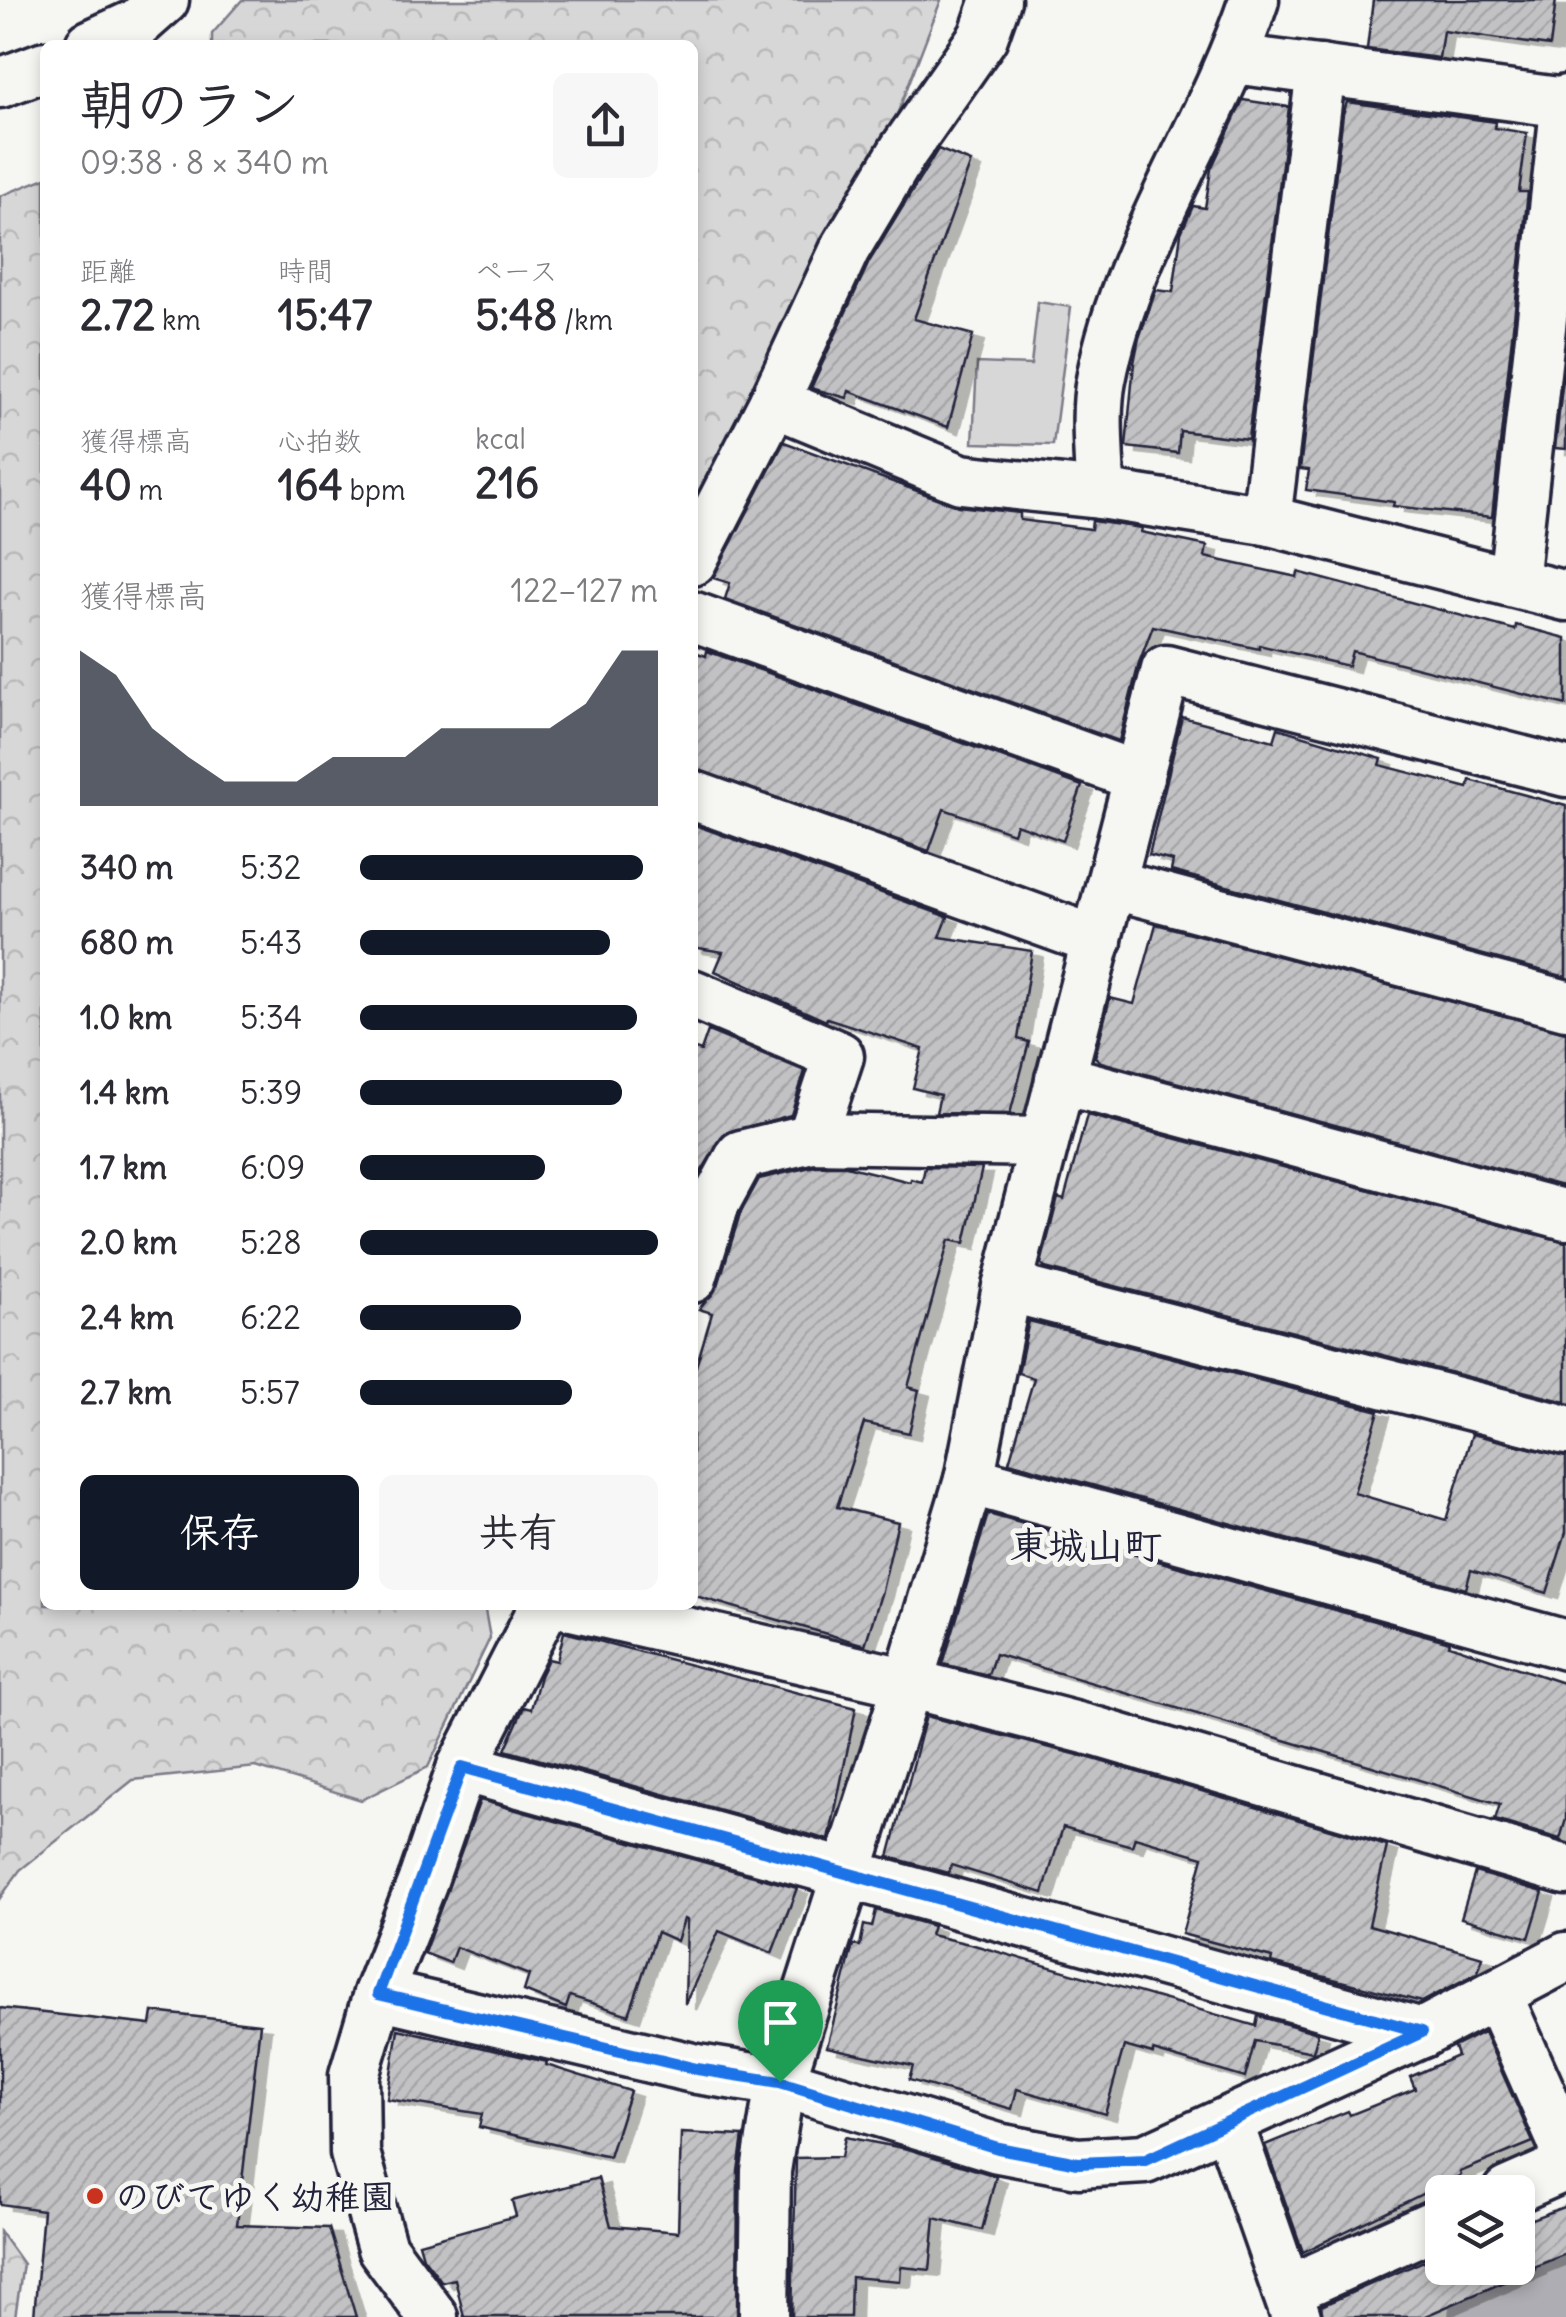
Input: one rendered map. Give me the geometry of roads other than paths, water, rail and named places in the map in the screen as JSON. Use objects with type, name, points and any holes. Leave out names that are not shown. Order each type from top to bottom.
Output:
[{"type":"street","points":[[101,40],[138,23],[164,0]]},
{"type":"street","points":[[698,549],[774,402],[845,250],[904,150],[984,37],[996,0]]},
{"type":"street","points":[[1100,494],[1100,385],[1119,303],[1234,59],[1254,0]]},
{"type":"street","points":[[1234,59],[1566,102],[1513,582]]},
{"type":"street","points":[[0,82],[40,68]]},
{"type":"street","points":[[1266,520],[1321,70]]},
{"type":"street","points":[[774,402],[961,479],[1100,494],[1266,520],[1566,596]]},
{"type":"street","points":[[698,618],[1139,776]]},
{"type":"street","points":[[764,2317],[766,2171],[780,2082],[969,1480],[1007,1287],[1166,670],[1406,728],[1566,772]]},
{"type":"street","points":[[698,796],[1097,941]]},
{"type":"street","points":[[1111,884],[1566,1005]]},
{"type":"street","points":[[698,997],[839,1056],[812,1138]]},
{"type":"street","points":[[1060,1079],[1566,1215]]},
{"type":"street","points":[[698,1238],[704,1199],[740,1155],[812,1138],[1044,1142]]},
{"type":"street","points":[[1007,1287],[1566,1430]]},
{"type":"street","points":[[969,1480],[1566,1646]]},
{"type":"street","points":[[433,2317],[382,2248],[355,2153],[354,2075],[378,1994],[462,1767],[542,1610]]},
{"type":"street","points":[[590,1610],[908,1683],[1097,1732],[1566,1870]]},
{"type":"street","points":[[462,1767],[1422,2032]]},
{"type":"street","points":[[378,1994],[697,2069],[780,2082],[998,2148],[1078,2163],[1146,2160],[1422,2032],[1566,1958]]},
{"type":"street","points":[[1497,1994],[1566,2150]]},
{"type":"street","points":[[1228,2122],[1291,2304],[1425,2231]]},
{"type":"street","points":[[1535,2180],[1566,2166]]},
{"type":"waterway","points":[[1489,2317],[1566,2279]]},
{"type":"place","name":"のびてゆく幼稚園","points":[[95,2196]]},
{"type":"district","name":"東城山町","points":[[1086,1545]]}]
